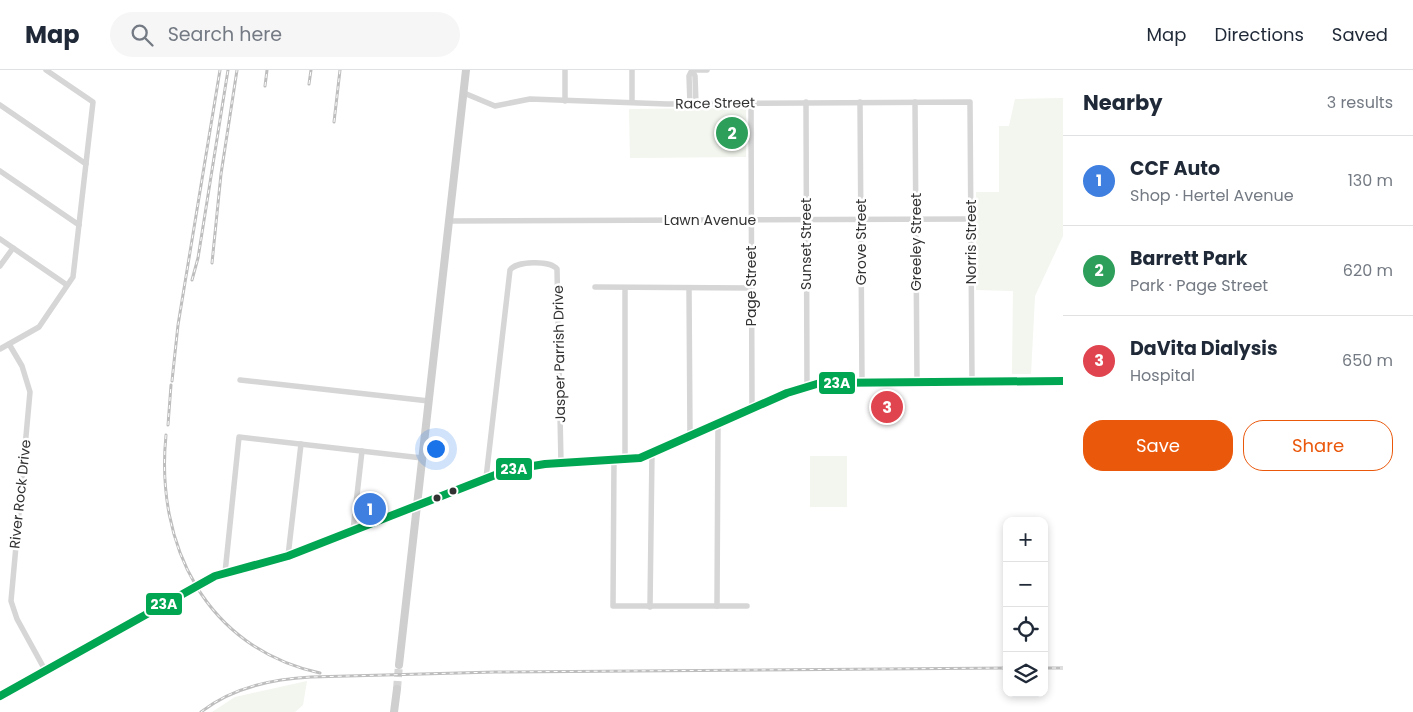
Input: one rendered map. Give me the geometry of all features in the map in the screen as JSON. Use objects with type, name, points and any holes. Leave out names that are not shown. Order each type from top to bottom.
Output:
[{"type":"main road","points":[[399,665],[466,70]]},
{"type":"main road","points":[[394,712],[397,688]]},
{"type":"street","points":[[0,350],[39,327],[73,277],[93,102],[46,70]]},
{"type":"street","points":[[564,70],[565,100]]},
{"type":"street","points":[[632,70],[632,102]]},
{"type":"street","points":[[692,70],[706,70]]},
{"type":"street","points":[[692,70],[696,76],[693,104]]},
{"type":"street","name":"Race Street","points":[[464,94],[495,106],[530,99],[693,104],[970,102]]},
{"type":"street","name":"Sunset Street","points":[[806,102],[807,386]]},
{"type":"street","name":"Grove Street","points":[[860,102],[862,382]]},
{"type":"street","name":"Greeley Street","points":[[915,102],[917,381]]},
{"type":"street","name":"Norris Street","points":[[970,102],[972,381]]},
{"type":"street","name":"Page Street","points":[[751,104],[752,408]]},
{"type":"street","points":[[0,105],[86,164]]},
{"type":"street","points":[[0,171],[79,226]]},
{"type":"street","name":"Lawn Avenue","points":[[449,222],[970,219]]},
{"type":"street","points":[[0,239],[67,285]]},
{"type":"street","points":[[0,266],[13,248]]},
{"type":"street","name":"Jasper Parrish Drive","points":[[486,478],[510,270],[514,266],[550,263],[556,266],[561,463]]},
{"type":"street","points":[[595,288],[751,288]]},
{"type":"street","points":[[625,288],[625,460]]},
{"type":"street","points":[[689,288],[690,436]]},
{"type":"street","name":"River Rock Drive","points":[[9,344],[26,374],[30,392],[11,601],[17,619],[45,670]]},
{"type":"street","points":[[240,380],[429,401]]},
{"type":"street","points":[[0,696],[199,584],[225,573],[288,556],[486,478],[526,466],[625,460],[652,453],[752,408],[807,386],[832,382],[1063,381]]},
{"type":"street","points":[[717,606],[718,424]]},
{"type":"street","points":[[225,573],[239,438],[422,458]]},
{"type":"street","points":[[288,556],[301,444]]},
{"type":"street","points":[[353,530],[362,451]]},
{"type":"street","points":[[650,606],[652,453]]},
{"type":"street","points":[[614,460],[613,606],[747,606]]},
{"type":"shaded area","points":[[1063,98],[1063,236],[1035,296],[1031,374],[1012,374],[1013,291],[976,290],[976,192],[999,192],[999,126],[1009,126],[1015,99]]},
{"type":"shaded area","points":[[746,108],[746,157],[630,158],[629,109]]},
{"type":"shaded area","points":[[810,456],[847,456],[847,507],[810,507]]},
{"type":"shaded area","points":[[307,681],[303,705],[295,712],[212,712],[235,697]]},
{"type":"tunnel","points":[[397,689],[399,665]]},
{"type":"railway","points":[[172,381],[178,325],[220,70]]},
{"type":"railway","points":[[192,280],[198,258],[228,70]]},
{"type":"railway","points":[[212,263],[221,174],[237,70]]},
{"type":"railway","points":[[265,86],[267,70]]},
{"type":"railway","points":[[309,84],[311,70]]},
{"type":"railway","points":[[334,122],[340,70]]},
{"type":"railway","points":[[168,425],[171,385]]},
{"type":"railway","points":[[166,435],[165,476],[169,515],[180,552],[196,586],[218,616],[246,641],[280,660],[320,673]]},
{"type":"railway","points":[[201,712],[213,703],[240,690],[267,682],[311,677],[495,672],[1003,668]]},
{"type":"railway","points":[[1048,668],[1063,668]]},
{"type":"transit line","name":"23A","points":[[0,696],[215,576],[288,556],[508,470],[545,464],[640,458],[787,393],[820,383],[1063,381]]},
{"type":"place","name":"Barrett Park","points":[[732,133]]},
{"type":"place","name":"DaVita Dialysis","points":[[887,407]]},
{"type":"place","name":"CCF Auto","points":[[370,509]]}]
